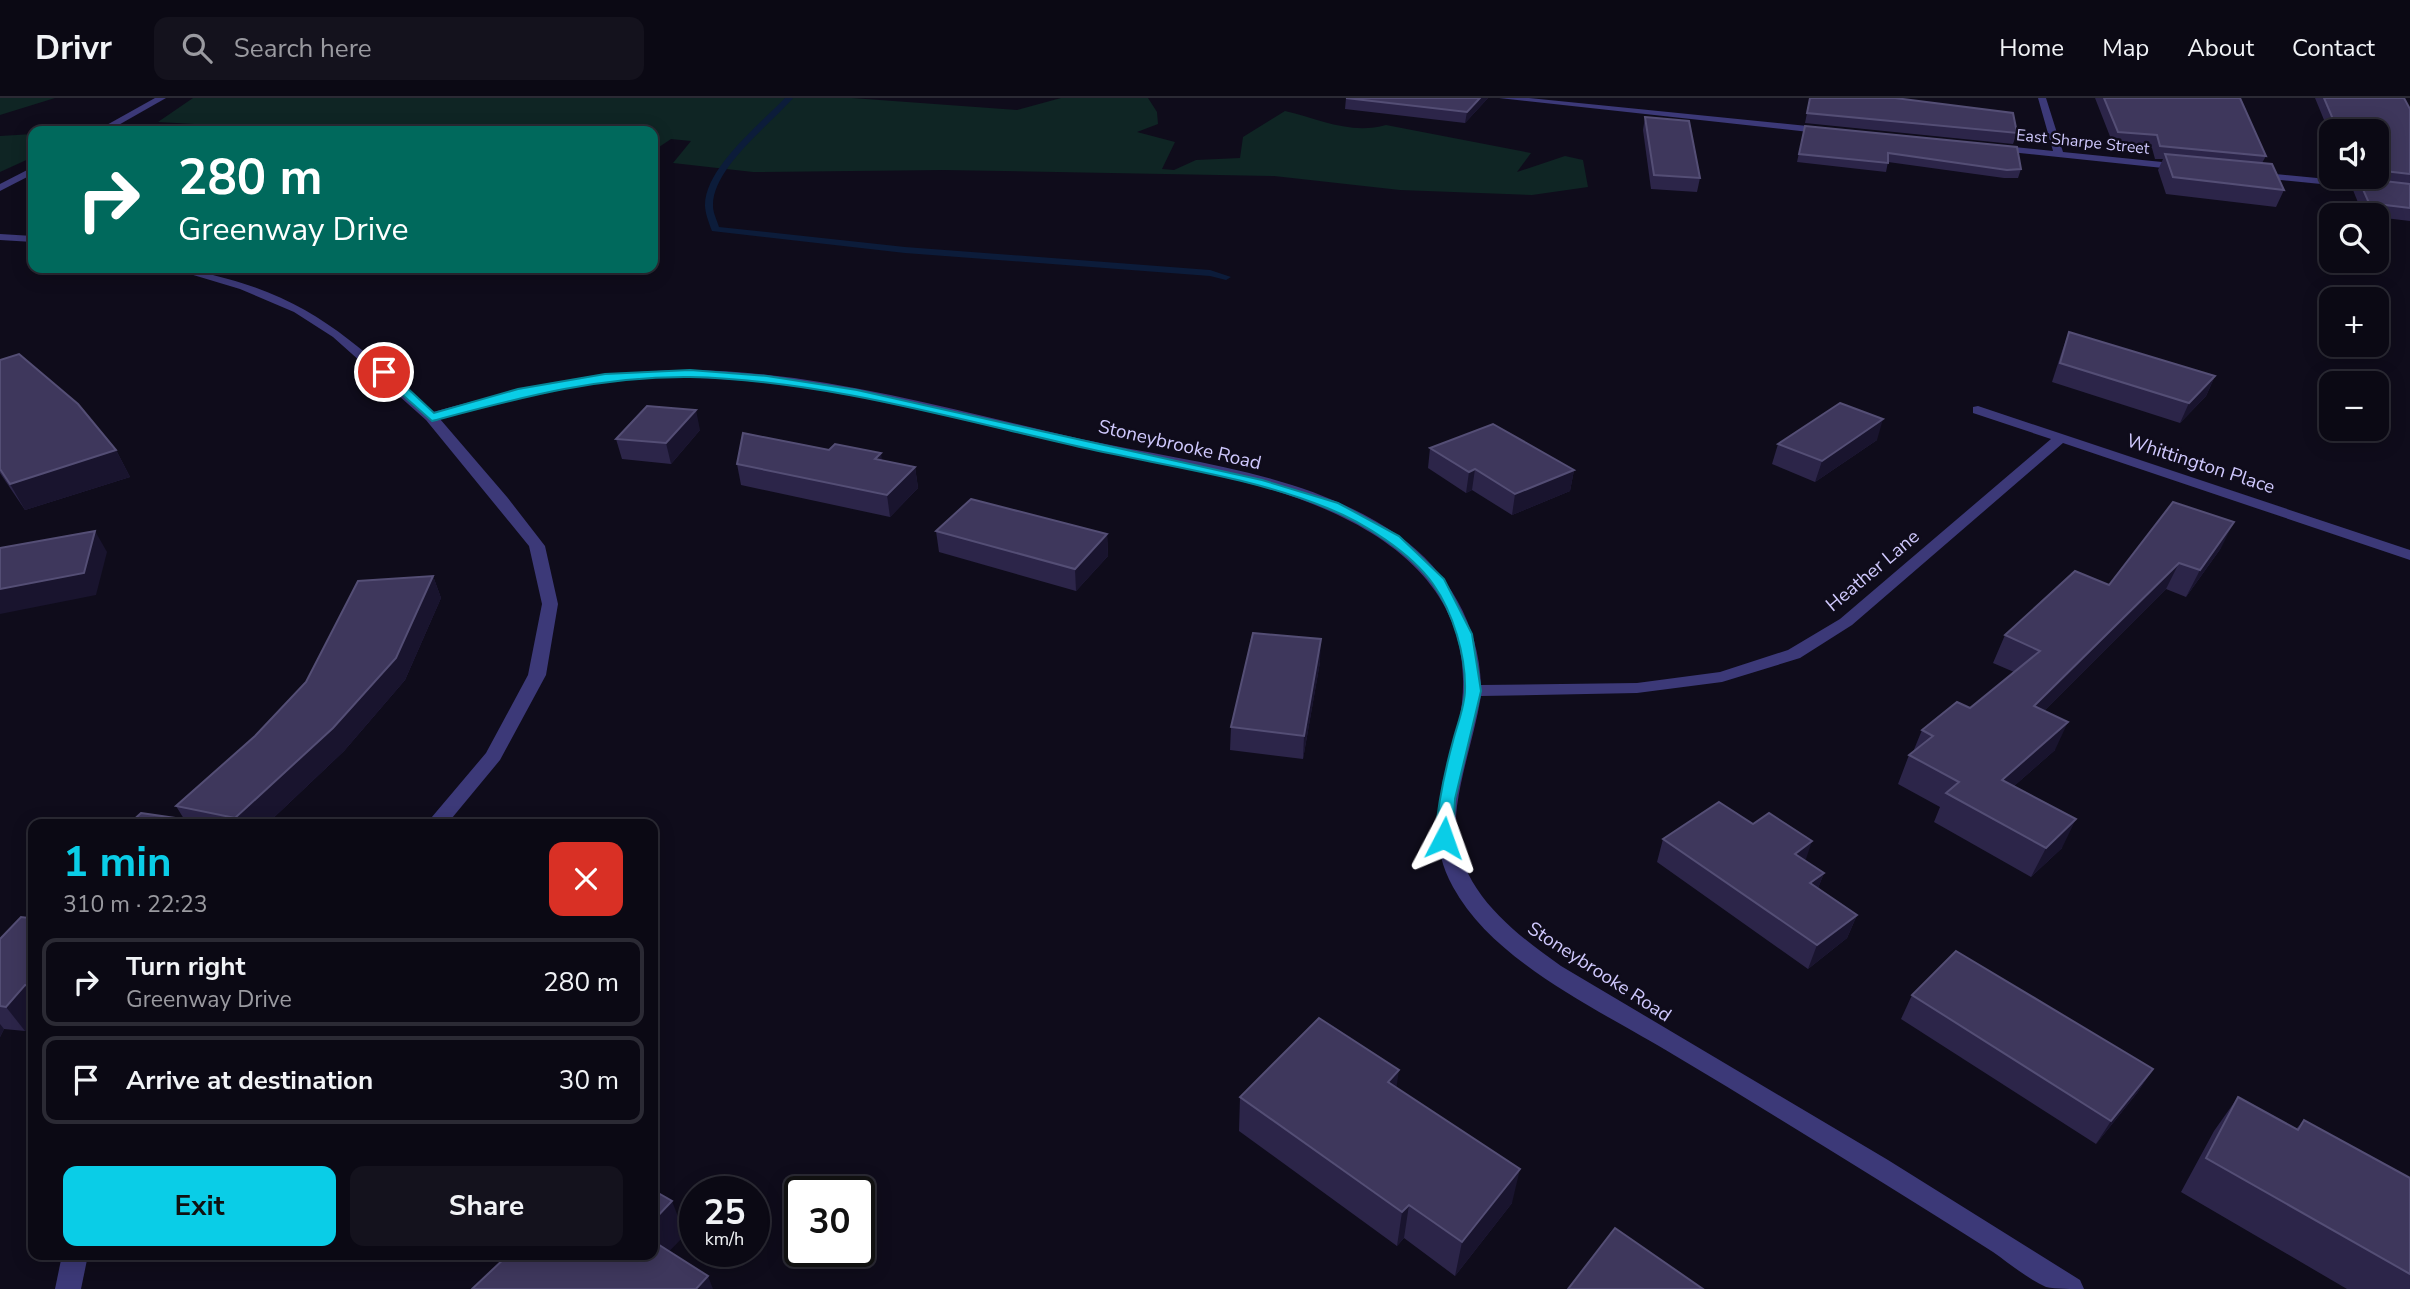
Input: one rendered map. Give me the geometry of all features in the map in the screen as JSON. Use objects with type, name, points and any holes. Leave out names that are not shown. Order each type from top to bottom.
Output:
[{"type":"street","points":[[110,126],[162,98]]},
{"type":"street","points":[[1503,98],[1544,100],[1842,132]]},
{"type":"street","points":[[2042,98],[2059,155]]},
{"type":"street","name":"East Sharpe Street","points":[[1978,146],[2194,168]]},
{"type":"street","points":[[0,188],[28,173]]},
{"type":"street","points":[[2248,174],[2410,190]]},
{"type":"street","points":[[0,237],[28,239]]},
{"type":"street","points":[[194,273],[244,287],[298,309],[337,334],[432,417],[537,546],[550,604],[537,675],[493,756],[440,819]]},
{"type":"street","name":"Stoneybrooke Road","points":[[432,417],[518,393],[605,378],[690,374],[728,376],[857,394],[1262,484],[1333,505],[1394,538],[1439,582],[1464,634],[1473,691],[1447,799],[1444,838],[1458,877],[1482,912],[1520,947],[1585,990],[1977,1226],[2071,1289]]},
{"type":"street","name":"Whittington Place","points":[[1978,410],[2410,555]]},
{"type":"street","name":"Heather Lane","points":[[1473,691],[1637,688],[1722,677],[1794,654],[1846,622],[2060,437]]},
{"type":"street","points":[[68,1289],[74,1260]]},
{"type":"green space","points":[[0,98],[55,98],[0,115]]},
{"type":"green space","points":[[193,98],[852,98],[1017,110],[1061,98],[1148,98],[1157,112],[1158,124],[1137,132],[1175,142],[1162,169],[1174,170],[1196,160],[1240,158],[1243,137],[1285,111],[1335,125],[1373,128],[1386,125],[1531,153],[1517,172],[1565,156],[1583,160],[1588,187],[1532,195],[1400,190],[1274,176],[943,170],[753,172],[673,163],[691,141],[671,139],[658,148],[658,126],[228,126],[158,122]]},
{"type":"green space","points":[[28,134],[28,159],[0,172],[0,136]]},
{"type":"building","points":[[1346,98],[1480,98],[1467,112]]},
{"type":"building","points":[[1810,98],[1895,98],[2013,113],[2017,133],[1807,113]]},
{"type":"building","points":[[2104,98],[2240,98],[2266,156],[2160,146],[2157,135],[2118,132]]},
{"type":"building","points":[[2324,98],[2404,98],[2410,109],[2410,174],[2389,172],[2389,119],[2333,119]]},
{"type":"building","points":[[1645,117],[1689,121],[1700,178],[1654,175]]},
{"type":"building","points":[[1805,126],[2017,147],[2021,169],[2007,170],[1888,153],[1888,163],[1799,154]]},
{"type":"building","points":[[2165,154],[2272,164],[2284,190],[2173,177]]},
{"type":"building","points":[[2389,182],[2410,184],[2410,208],[2389,205],[2389,203],[2369,203],[2363,189],[2389,189]]},
{"type":"building","points":[[2069,332],[2215,376],[2189,403],[2060,363]]},
{"type":"building","points":[[19,354],[78,404],[116,450],[10,484],[0,469],[0,360]]},
{"type":"building","points":[[1840,403],[1883,419],[1822,461],[1778,444]]},
{"type":"building","points":[[647,406],[696,410],[666,443],[616,439]]},
{"type":"building","points":[[1493,424],[1574,470],[1515,494],[1475,469],[1469,472],[1430,448]]},
{"type":"building","points":[[743,433],[829,450],[835,444],[881,453],[875,459],[915,467],[887,495],[737,464]]},
{"type":"building","points":[[971,499],[1107,534],[1075,569],[936,531]]},
{"type":"building","points":[[2173,502],[2234,522],[2200,570],[2179,563],[2034,706],[2068,722],[2002,780],[2076,819],[2046,848],[1946,793],[1959,782],[1909,755],[1933,736],[1922,730],[1957,702],[1970,708],[2040,651],[2005,635],[2075,571],[2109,585]]},
{"type":"building","points":[[95,531],[84,573],[0,589],[0,548]]},
{"type":"building","points":[[433,576],[396,658],[333,728],[235,818],[176,806],[255,736],[306,682],[358,581]]},
{"type":"building","points":[[1253,633],[1321,639],[1304,736],[1231,727]]},
{"type":"building","points":[[1719,802],[1753,824],[1769,813],[1812,841],[1795,854],[1824,873],[1810,883],[1857,915],[1817,945],[1663,839]]},
{"type":"building","points":[[141,813],[182,819],[134,819]]},
{"type":"building","points":[[21,917],[28,918],[28,985],[25,985],[6,1007],[0,1006],[0,939]]},
{"type":"building","points":[[1956,951],[2153,1069],[2111,1121],[1912,995]]},
{"type":"building","points":[[1319,1018],[1399,1070],[1388,1082],[1520,1169],[1462,1242],[1409,1205],[1402,1212],[1240,1097]]},
{"type":"building","points":[[2238,1097],[2298,1130],[2304,1120],[2410,1178],[2410,1274],[2206,1158]]},
{"type":"building","points":[[658,1193],[672,1201],[658,1216]]},
{"type":"building","points":[[1615,1228],[1703,1289],[1568,1289]]},
{"type":"building","points":[[658,1244],[679,1258],[679,1267],[694,1267],[708,1276],[696,1289],[472,1289],[503,1260],[658,1260]]},
{"type":"waterway","points":[[789,98],[730,160],[712,189],[709,202],[715,229],[905,250],[1210,273],[1226,277]]},
{"type":"route","points":[[384,372],[432,417],[518,393],[605,378],[690,374],[767,380],[857,394],[928,409],[1262,484],[1333,505],[1394,538],[1439,582],[1464,634],[1473,691],[1447,799],[1444,838]]}]
